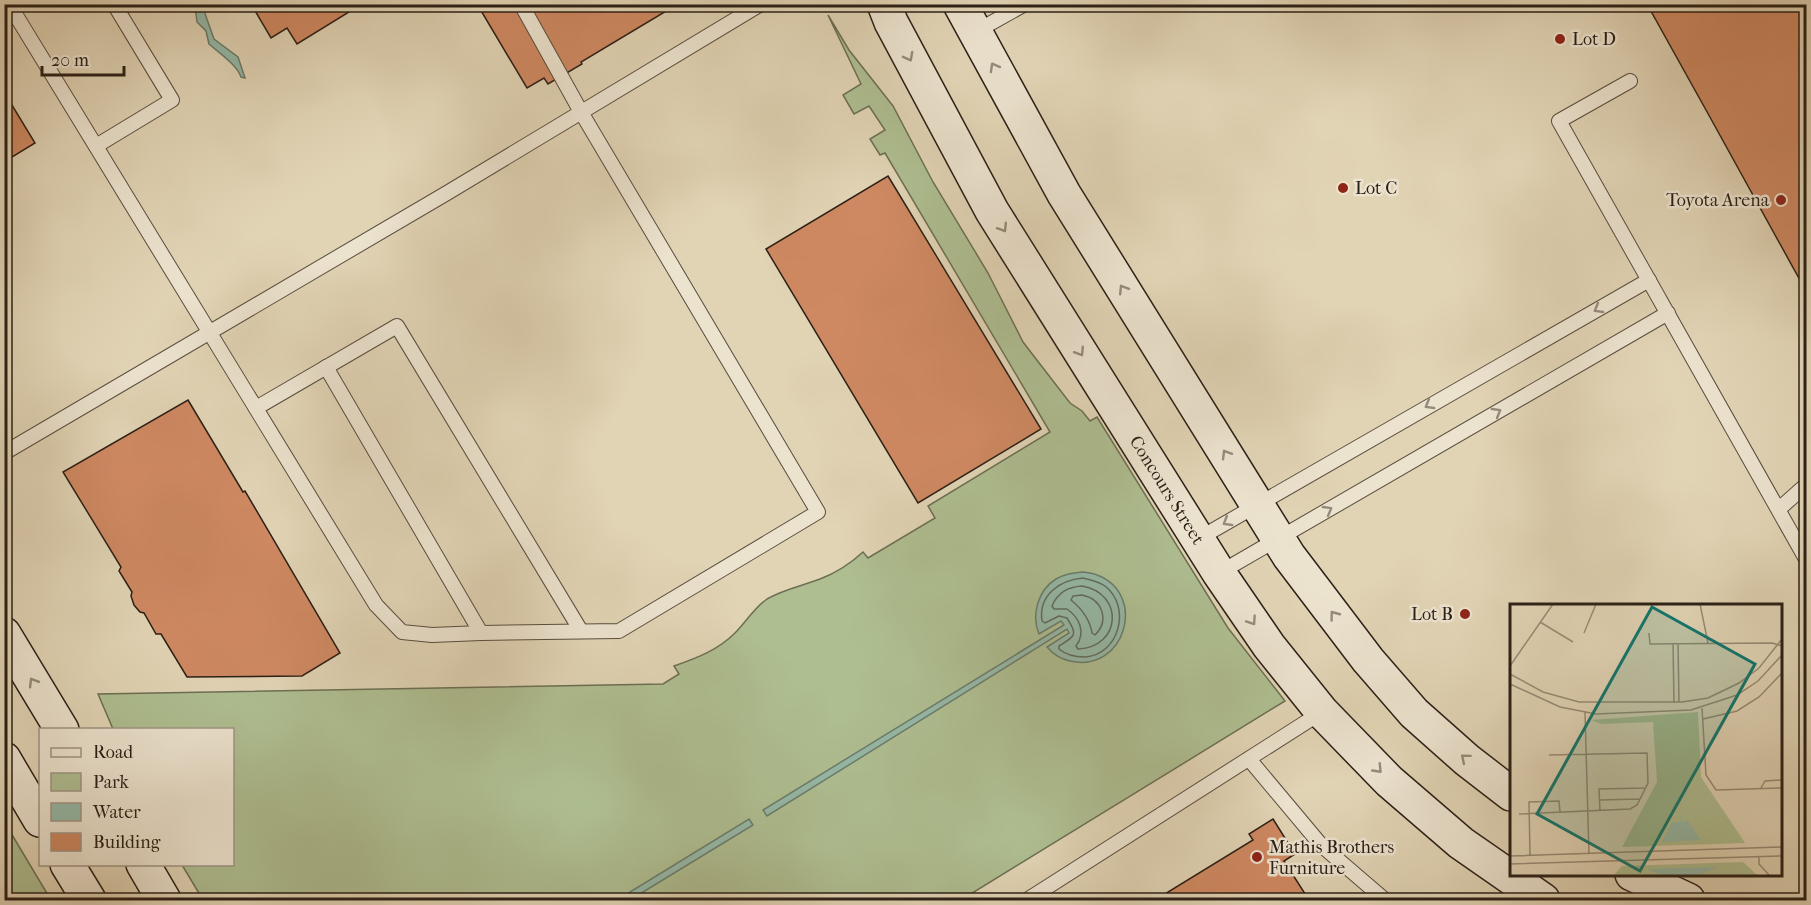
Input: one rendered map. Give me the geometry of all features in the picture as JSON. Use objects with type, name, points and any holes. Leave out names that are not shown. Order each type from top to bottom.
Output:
[{"type":"street","name":"Concours Street","points":[[884,4],[891,22],[992,211],[1219,573],[1269,646],[1322,712],[1389,780],[1461,843],[1543,900]]},
{"type":"street","points":[[967,18],[1064,194],[1277,539],[1368,660],[1414,713],[1467,760],[1510,793]]},
{"type":"street","points":[[4,634],[61,728]]},
{"type":"street","points":[[4,759],[39,818]]},
{"type":"street","points":[[68,866],[89,900]]},
{"type":"street","points":[[144,866],[164,900]]},
{"type":"street","points":[[1636,875],[1688,900]]},
{"type":"lane","points":[[9,4],[376,605],[402,632],[432,636],[619,631],[818,512],[581,112],[521,4]]},
{"type":"lane","points":[[96,146],[172,100],[114,4]]},
{"type":"lane","points":[[4,453],[419,209],[761,4]]},
{"type":"lane","points":[[967,18],[1025,4]]},
{"type":"lane","points":[[1630,81],[1559,121],[1806,559]]},
{"type":"lane","points":[[1198,539],[1649,279]]},
{"type":"lane","points":[[1219,573],[1668,313]]},
{"type":"lane","points":[[256,408],[397,326],[581,631]]},
{"type":"lane","points":[[326,368],[481,633]]},
{"type":"lane","points":[[1779,509],[1806,485]]},
{"type":"lane","points":[[1027,900],[1322,712]]},
{"type":"lane","points":[[1249,759],[1321,845],[1385,900]]},
{"type":"green space","points":[[828,15],[849,50],[893,106],[933,182],[988,273],[1023,342],[1070,403],[1082,411],[1090,421],[1097,417],[1228,628],[1285,701],[961,900],[203,900],[183,866],[234,866],[234,728],[113,728],[98,694],[663,684],[679,674],[674,666],[699,657],[722,644],[767,599],[832,574],[863,552],[868,558],[935,518],[928,506],[1050,432],[885,153],[880,155],[870,139],[885,130],[869,106],[854,114],[843,95],[861,84]]},
{"type":"green space","points":[[5,823],[51,900],[5,900]]},
{"type":"water","points":[[195,5],[202,5],[214,39],[238,57],[245,78],[241,77],[231,63],[209,44],[206,31],[197,22]]},
{"type":"water","points":[[1083,572],[1095,574],[1113,585],[1122,598],[1125,614],[1123,630],[1116,645],[1105,656],[1089,662],[1070,661],[1054,654],[1047,647],[1069,633],[1067,629],[767,816],[763,810],[1064,625],[1061,621],[1039,634],[1036,619],[1038,604],[1045,590],[1056,579]]},
{"type":"water","points":[[749,819],[753,825],[630,900],[617,900]]},
{"type":"building","points":[[251,4],[362,4],[297,44],[287,28],[271,38]]},
{"type":"building","points":[[477,4],[678,4],[548,84],[544,78],[527,88]]},
{"type":"building","name":"Toyota Arena","points":[[1647,4],[1806,4],[1806,291],[1706,110]]},
{"type":"building","points":[[4,92],[35,143],[4,162]]},
{"type":"building","points":[[888,176],[1041,429],[918,503],[766,249]]},
{"type":"building","points":[[188,400],[243,492],[245,491],[340,653],[302,676],[187,677],[161,634],[156,634],[144,613],[134,605],[132,592],[119,571],[121,567],[63,472]]},
{"type":"building","name":"Mathis Brothers Furniture","points":[[1273,819],[1295,854],[1284,861],[1309,900],[1155,900],[1253,840],[1249,834]]},
{"type":"place","name":"Lot D","points":[[1560,39]]},
{"type":"place","name":"Lot C","points":[[1343,188]]},
{"type":"place","name":"Toyota Arena","points":[[1781,200]]},
{"type":"place","name":"Lot B","points":[[1465,614]]},
{"type":"place","name":"Mathis Brothers Furniture","points":[[1257,857]]}]
